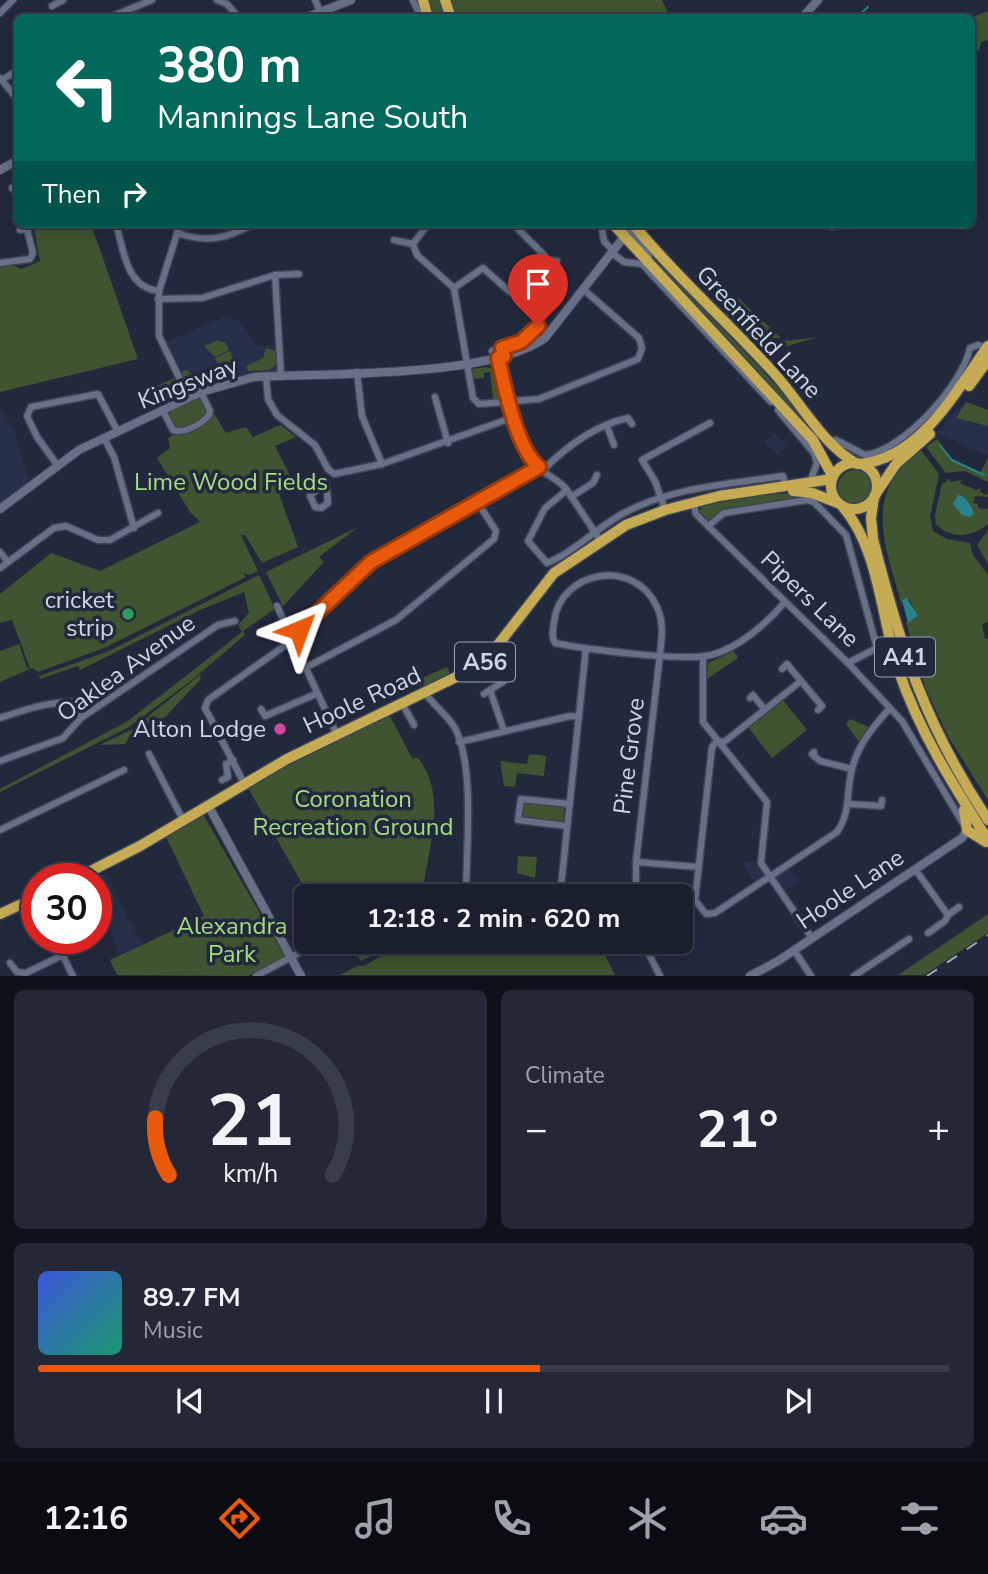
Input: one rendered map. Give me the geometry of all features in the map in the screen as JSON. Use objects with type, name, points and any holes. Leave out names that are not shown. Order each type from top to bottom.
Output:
[{"type":"highway","name":"Greenfield Lane","points":[[631,228],[643,236],[772,371],[829,442],[858,464]]},
{"type":"highway","name":"Greenfield Lane","points":[[631,228],[664,278],[813,440],[832,478]]},
{"type":"highway","points":[[987,351],[935,430],[888,472],[874,496],[857,509],[841,505],[831,492],[832,478],[843,466],[889,457],[921,433],[987,351]]},
{"type":"highway","points":[[858,464],[867,468],[876,480],[874,496]]},
{"type":"highway","name":"Hoole Road","points":[[104,863],[244,783],[487,661],[554,573],[597,535],[665,510],[693,503],[755,489],[809,484],[832,478]]},
{"type":"highway","name":"Hoole Road","points":[[755,489],[812,493],[841,505]]},
{"type":"highway","name":"A41","points":[[874,496],[871,517],[873,539],[903,652],[938,737],[982,805],[988,820]]},
{"type":"highway","name":"A41","points":[[841,505],[862,536],[891,645],[908,693],[933,749],[988,842]]},
{"type":"highway","points":[[960,798],[967,830],[988,842]]},
{"type":"highway","points":[[0,914],[21,905]]},
{"type":"street","points":[[0,13],[13,0]]},
{"type":"street","points":[[52,6],[63,0]]},
{"type":"street","points":[[118,14],[152,0]]},
{"type":"street","points":[[217,0],[227,4],[236,14]]},
{"type":"street","points":[[315,0],[320,11]]},
{"type":"street","points":[[314,14],[351,0]]},
{"type":"street","points":[[806,14],[818,0]]},
{"type":"street","points":[[1,79],[14,95]]},
{"type":"street","points":[[117,228],[133,280],[158,295],[202,299],[275,275],[299,274]]},
{"type":"street","points":[[179,228],[158,295],[159,336],[189,398]]},
{"type":"street","points":[[177,233],[212,240],[240,228]]},
{"type":"street","points":[[413,244],[426,228]]},
{"type":"street","points":[[517,228],[549,260],[558,261]]},
{"type":"street","points":[[602,228],[604,241],[613,252]]},
{"type":"street","name":"Kingsway","points":[[0,509],[79,450],[201,392],[235,380],[469,364],[499,353],[527,349],[545,338],[629,228]]},
{"type":"street","points":[[643,228],[643,236]]},
{"type":"street","points":[[0,263],[30,259],[33,253],[27,229],[20,230]]},
{"type":"street","points":[[394,240],[413,244]]},
{"type":"street","points":[[413,244],[416,256],[454,288],[475,402],[482,405],[545,397],[638,359],[641,354],[639,338],[583,289]]},
{"type":"street","name":"Greenfield Lane","points":[[613,252],[624,262],[642,264],[782,414],[817,460],[809,484]]},
{"type":"street","points":[[454,288],[483,268],[510,292]]},
{"type":"street","points":[[275,275],[281,375]]},
{"type":"street","points":[[540,326],[521,342],[499,353],[510,403],[528,453],[541,469],[569,494],[597,535]]},
{"type":"street","points":[[829,442],[836,440],[865,455],[894,443],[919,425],[933,408],[966,364],[970,348],[978,345],[987,351]]},
{"type":"street","points":[[356,372],[362,416],[382,464]]},
{"type":"street","points":[[266,376],[268,399],[277,415],[315,445],[329,472],[326,483]]},
{"type":"street","points":[[163,411],[171,429],[185,430],[209,417],[210,411],[201,392]]},
{"type":"street","points":[[58,466],[30,425],[27,416],[31,407],[98,394],[118,432]]},
{"type":"street","points":[[435,397],[448,443]]},
{"type":"street","points":[[329,472],[350,472],[382,464],[448,443],[514,417]]},
{"type":"street","points":[[244,783],[205,708],[208,701],[293,638],[324,604],[371,562],[541,469],[581,437],[628,418],[632,424]]},
{"type":"street","points":[[665,510],[662,497],[639,462],[710,423]]},
{"type":"street","points":[[607,426],[614,445]]},
{"type":"street","points":[[104,438],[114,457],[134,528]]},
{"type":"street","points":[[569,494],[593,483],[597,475]]},
{"type":"street","name":"Hoole Road","points":[[569,494],[545,508],[528,541],[547,563],[597,535],[627,511],[662,497],[783,476],[786,487]]},
{"type":"street","points":[[708,526],[724,513],[807,500],[814,502],[846,535],[877,648],[848,663]]},
{"type":"street","points":[[305,668],[396,620],[465,566],[494,539],[496,531],[478,503]]},
{"type":"street","name":"Pipers Lane","points":[[693,503],[696,514],[848,663],[908,729],[967,830]]},
{"type":"street","points":[[0,568],[54,528],[66,526],[103,541],[117,539],[158,513]]},
{"type":"street","points":[[0,552],[8,562]]},
{"type":"street","name":"Pine Grove","points":[[586,648],[553,641],[555,615],[565,595],[588,578],[611,575],[638,585],[656,604],[662,627],[636,862],[636,884]]},
{"type":"street","points":[[561,884],[586,648],[703,657],[738,643],[785,602]]},
{"type":"street","points":[[277,606],[316,695],[337,735]]},
{"type":"street","name":"Oaklea Avenue","points":[[0,761],[64,738],[81,718],[218,625],[234,621]]},
{"type":"street","points":[[703,657],[702,719],[768,802],[761,863],[812,938]]},
{"type":"street","points":[[782,669],[787,664],[822,706],[818,710]]},
{"type":"street","points":[[717,741],[724,742],[801,681]]},
{"type":"street","points":[[503,682],[487,692],[504,731]]},
{"type":"street","points":[[425,693],[453,725],[459,742],[467,792],[466,884]]},
{"type":"street","points":[[261,709],[265,716],[316,695]]},
{"type":"street","points":[[750,698],[753,695],[765,710]]},
{"type":"street","points":[[0,718],[50,702],[73,702],[81,718]]},
{"type":"street","points":[[402,703],[414,725]]},
{"type":"street","points":[[717,741],[712,751],[695,900],[706,914],[715,913],[837,832],[845,821],[852,769],[869,731],[890,708]]},
{"type":"street","points":[[459,742],[579,716]]},
{"type":"street","points":[[149,754],[183,820]]},
{"type":"street","points":[[811,755],[820,761],[852,769]]},
{"type":"street","points":[[222,780],[228,777],[226,764],[233,760]]},
{"type":"street","points":[[0,830],[124,770]]},
{"type":"street","points":[[567,825],[518,820],[521,799],[570,804]]},
{"type":"street","points":[[849,804],[881,806],[882,800]]},
{"type":"street","points":[[208,805],[301,975]]},
{"type":"street","points":[[975,821],[988,820]]},
{"type":"street","name":"Hoole Lane","points":[[750,975],[812,938],[961,838],[967,830]]},
{"type":"street","points":[[636,862],[699,867]]},
{"type":"street","points":[[915,869],[948,915]]},
{"type":"street","points":[[928,933],[959,907]]},
{"type":"street","points":[[854,975],[909,939]]},
{"type":"street","points":[[794,950],[811,975]]},
{"type":"street","points":[[257,975],[298,954]]},
{"type":"street","points":[[649,954],[660,975]]},
{"type":"street","points":[[10,963],[17,972],[26,973],[62,955],[73,975]]},
{"type":"shaded area","points":[[226,316],[242,323],[255,345],[279,346],[281,375],[254,377],[189,398],[163,344]]},
{"type":"shaded area","points":[[960,406],[988,419],[988,456],[937,433]]},
{"type":"shaded area","points":[[0,407],[14,430],[29,482],[0,507]]},
{"type":"shaded area","points":[[775,433],[787,446],[776,455],[764,442]]},
{"type":"shaded area","points":[[958,495],[964,497],[970,505],[974,514],[970,517],[962,515],[953,504]]},
{"type":"shaded area","points":[[907,598],[918,616],[908,623],[902,600]]},
{"type":"shaded area","points":[[742,861],[761,863],[771,877],[787,866],[799,881],[782,893],[771,878],[756,886]]},
{"type":"shaded area","points":[[112,885],[142,945],[121,955],[112,937]]},
{"type":"green space","points":[[427,0],[439,0],[445,14],[429,14]]},
{"type":"green space","points":[[450,0],[662,0],[669,14],[455,14]]},
{"type":"green space","points":[[988,11],[988,40],[981,42],[979,51],[975,48],[975,16]]},
{"type":"green space","points":[[34,228],[92,228],[138,359],[0,392],[0,267],[12,265],[22,269],[40,261]]},
{"type":"green space","points":[[644,244],[791,402],[811,426],[808,430],[660,268]]},
{"type":"green space","points":[[738,298],[781,338],[760,338],[752,345],[723,316],[736,307]]},
{"type":"green space","points":[[818,337],[760,354],[754,348],[774,342]]},
{"type":"green space","points":[[218,340],[226,343],[229,350],[215,357],[204,346]]},
{"type":"green space","points":[[266,348],[275,351],[276,365],[269,370],[248,371],[246,366],[263,358]]},
{"type":"green space","points":[[230,351],[238,373],[198,387],[187,385],[181,372],[187,370],[195,378],[218,374],[220,370],[215,358]]},
{"type":"green space","points":[[487,367],[497,371],[504,400],[493,400],[490,372],[484,373],[484,378],[474,379],[473,384],[472,369]]},
{"type":"green space","points":[[174,378],[179,389],[178,398],[158,405],[151,389]]},
{"type":"green space","name":"Lime Wood Fields","points":[[201,392],[226,433],[246,427],[253,437],[280,425],[296,437],[275,446],[295,486],[279,494],[298,547],[262,563],[245,535],[241,535],[258,571],[250,575],[243,573],[246,577],[104,648],[38,672],[32,668],[0,682],[0,651],[19,644],[27,668],[30,668],[12,620],[0,623],[0,594],[51,553],[100,571],[200,522],[190,512],[157,458],[170,448],[168,438],[177,432],[163,411]]},
{"type":"green space","points":[[966,402],[988,410],[988,426],[956,418]]},
{"type":"green space","points":[[937,439],[952,460],[980,473],[988,458],[988,482],[965,471],[946,473],[926,447]]},
{"type":"green space","points":[[921,450],[939,474],[930,517],[933,531],[947,539],[970,543],[973,555],[988,575],[988,621],[982,625],[985,639],[988,638],[988,800],[948,736],[926,689],[906,622],[917,618],[910,600],[902,600],[902,606],[885,542],[884,503],[890,485],[902,467]]},
{"type":"green space","points":[[855,470],[867,475],[872,487],[867,499],[855,504],[843,499],[838,487],[843,475]]},
{"type":"green space","points":[[950,479],[950,482],[962,480],[960,483],[976,490],[981,488],[980,491],[985,495],[988,493],[988,497],[975,496],[973,503],[978,504],[978,508],[988,509],[988,524],[976,532],[962,535],[948,533],[936,524],[935,515],[942,484]]},
{"type":"green space","points":[[757,493],[797,494],[804,497],[722,510],[709,520],[699,512],[703,505]]},
{"type":"green space","points":[[358,527],[319,557],[324,562],[283,606],[266,572]]},
{"type":"green space","points":[[988,530],[988,564],[977,545]]},
{"type":"green space","points":[[259,575],[275,609],[243,631],[245,635],[192,680],[129,727],[0,792],[0,789],[128,721],[242,632],[238,625],[249,613],[244,592],[200,610],[80,670],[78,666],[40,679],[39,676],[109,651]]},
{"type":"green space","points":[[734,651],[738,658],[707,679],[708,663]]},
{"type":"green space","points":[[447,667],[451,676],[424,688],[422,678]]},
{"type":"green space","points":[[200,675],[201,679],[165,717],[132,732],[125,744],[99,745],[131,730]]},
{"type":"green space","points":[[782,699],[807,730],[772,758],[748,727]]},
{"type":"green space","name":"Coronation Recreation Ground","points":[[389,714],[412,758],[418,758],[427,773],[432,790],[433,825],[424,884],[302,884],[247,786],[287,759]]},
{"type":"green space","points":[[850,719],[869,727],[859,742],[846,724]]},
{"type":"green space","points":[[529,754],[546,756],[544,776],[517,773],[515,787],[504,786],[500,761],[527,764]]},
{"type":"green space","points":[[528,802],[564,807],[563,821],[523,817],[523,804]]},
{"type":"green space","name":"Alexandra Park","points":[[203,814],[285,957],[248,976],[117,975],[110,960],[204,916],[166,837]]},
{"type":"green space","points":[[518,856],[537,857],[535,878],[517,873]]},
{"type":"green space","points":[[988,914],[988,933],[924,975],[898,975]]},
{"type":"green space","points":[[356,954],[375,954],[361,961]]},
{"type":"green space","points":[[384,954],[604,954],[615,975],[340,975],[357,966],[364,966]]},
{"type":"waterway","points":[[860,14],[868,7]]},
{"type":"waterway","points":[[940,445],[952,460],[984,475]]},
{"type":"railway","points":[[927,976],[988,935]]},
{"type":"place","name":"cricket strip","points":[[128,614]]},
{"type":"place","name":"Alton Lodge","points":[[280,729]]},
{"type":"route","points":[[299,630],[371,562],[539,467],[533,462],[520,435],[498,358],[504,356],[502,348],[521,342],[538,326]]}]
